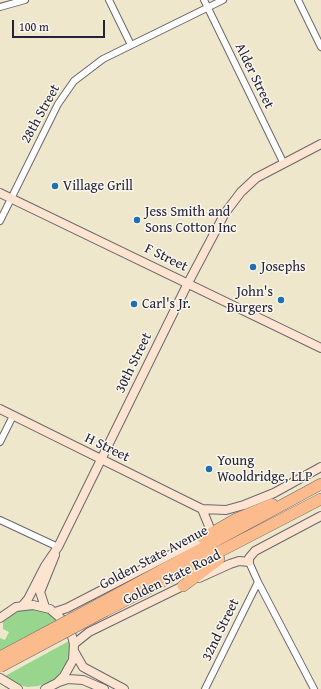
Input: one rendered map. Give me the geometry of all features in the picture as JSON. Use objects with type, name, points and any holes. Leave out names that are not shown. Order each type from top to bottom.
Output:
[{"type":"highway","points":[[203,538],[236,519],[321,484]]},
{"type":"highway","name":"Golden State Avenue","points":[[0,667],[321,484]]},
{"type":"highway","name":"Golden State Avenue","points":[[0,657],[275,523],[321,499]]},
{"type":"highway","points":[[183,586],[202,570],[275,523]]},
{"type":"street","points":[[0,7],[25,0]]},
{"type":"street","points":[[109,0],[131,45]]},
{"type":"street","name":"Alder Street","points":[[204,0],[283,162]]},
{"type":"street","name":"28th Street","points":[[0,221],[66,91],[83,73],[93,65],[131,45],[223,0]]},
{"type":"street","points":[[298,0],[321,47]]},
{"type":"street","name":"30th Street","points":[[22,606],[28,599],[45,566],[58,547],[216,227],[235,199],[256,178],[283,162],[321,144]]},
{"type":"street","name":"F Street","points":[[0,193],[321,348]]},
{"type":"street","name":"H Street","points":[[0,409],[202,509]]},
{"type":"street","points":[[0,442],[13,416]]},
{"type":"street","points":[[203,538],[209,530],[209,526],[202,509],[226,510],[244,504],[274,493],[321,466]]},
{"type":"street","points":[[314,689],[258,582],[249,562],[249,558],[255,550],[321,516]]},
{"type":"street","points":[[0,520],[58,547]]},
{"type":"street","name":"Golden State Road","points":[[55,612],[67,608],[203,538]]},
{"type":"street","name":"30th Street","points":[[45,607],[40,592],[51,569],[58,547]]},
{"type":"street","name":"Golden State Road","points":[[74,648],[89,632],[230,564],[249,562]]},
{"type":"street","name":"32nd Street","points":[[205,689],[258,582]]},
{"type":"street","points":[[2,615],[22,606],[33,605],[45,607],[55,612],[70,629],[74,648],[83,666],[124,689]]},
{"type":"street","points":[[57,683],[69,669],[74,648]]},
{"type":"street","points":[[0,678],[15,688]]},
{"type":"street","points":[[45,689],[57,683],[76,679],[83,680],[104,689]]},
{"type":"street","points":[[2,689],[15,688]]},
{"type":"green space","points":[[24,609],[33,609],[50,613],[60,622],[0,653],[0,638],[5,640],[9,632],[3,629],[3,619]]},
{"type":"green space","points":[[69,641],[69,654],[66,665],[56,678],[49,682],[38,686],[27,687],[20,685],[5,676]]},
{"type":"place","name":"Village Grill","points":[[55,186]]},
{"type":"place","name":"Jess Smith and Sons Cotton Inc","points":[[137,220]]},
{"type":"place","name":"Josephs","points":[[253,267]]},
{"type":"place","name":"John's Burgers","points":[[281,300]]},
{"type":"place","name":"Carl's Jr.","points":[[134,304]]},
{"type":"place","name":"Young Wooldridge, LLP","points":[[209,469]]}]
